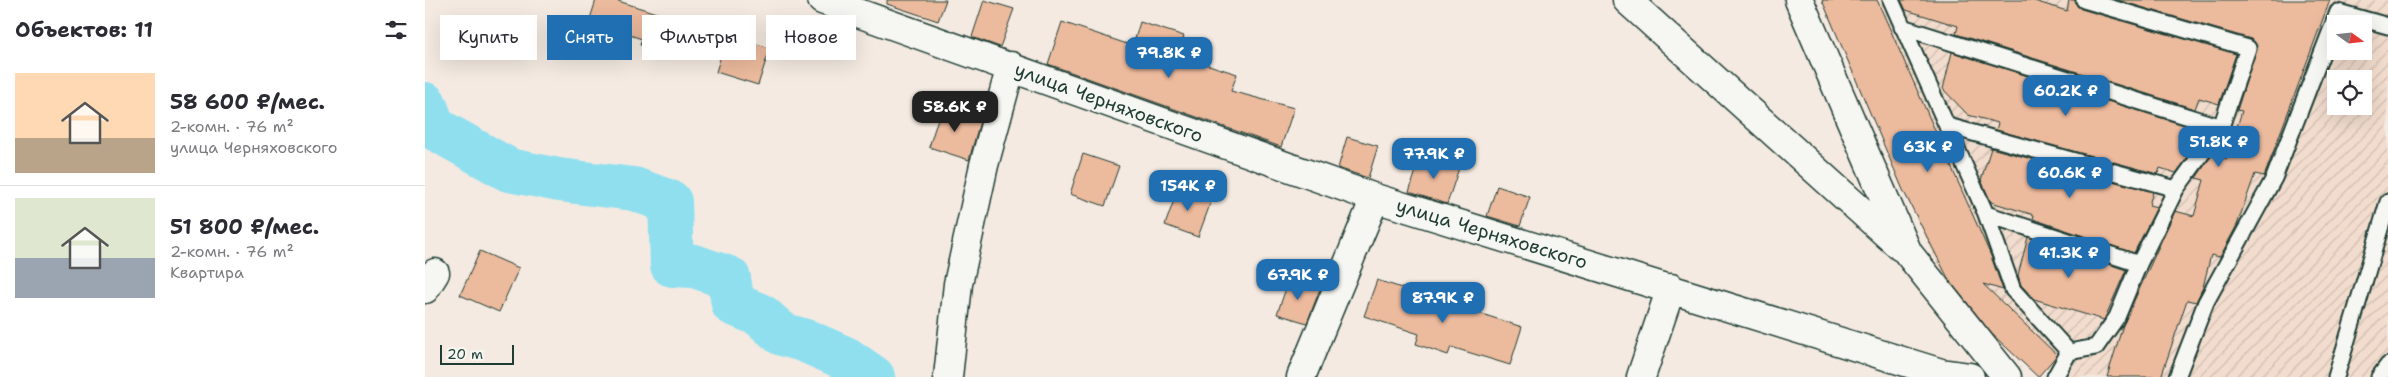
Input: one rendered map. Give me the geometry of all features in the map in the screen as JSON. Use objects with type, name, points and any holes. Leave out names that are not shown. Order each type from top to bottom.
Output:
[{"type":"street","name":"улица Черняховского","points":[[822,0],[1011,66],[1375,198],[1941,372],[1970,377]]},
{"type":"street","points":[[1627,0],[1908,253],[2007,377]]},
{"type":"street","points":[[1799,0],[1908,253]]},
{"type":"street","points":[[948,377],[958,284],[983,165],[1011,66]]},
{"type":"street","points":[[1301,377],[1375,198]]},
{"type":"street","points":[[1641,377],[1671,288]]},
{"type":"lane","points":[[1891,0],[1927,85],[1949,126],[1986,214],[2013,290],[2069,352]]},
{"type":"lane","points":[[2069,352],[2096,347],[2117,317],[2139,264],[2177,189],[2221,127],[2248,48],[2084,0]]},
{"type":"lane","points":[[2177,377],[2206,302],[2273,178],[2338,12],[2388,26]]},
{"type":"lane","points":[[1903,26],[2221,127]]},
{"type":"lane","points":[[1949,126],[2177,189]]},
{"type":"lane","points":[[2337,377],[2388,202]]},
{"type":"lane","points":[[1986,214],[2139,264]]},
{"type":"lane","points":[[2055,377],[2069,352]]},
{"type":"lane","points":[[2379,377],[2388,365]]},
{"type":"shaded area","points":[[1824,0],[2388,0],[2388,377],[2060,377],[1956,308]]},
{"type":"building","points":[[596,0],[615,0],[663,15],[642,15],[642,39],[632,36],[632,15],[591,15]]},
{"type":"building","points":[[887,0],[946,0],[938,21],[887,4]]},
{"type":"building","points":[[984,0],[1014,9],[1000,47],[972,37]]},
{"type":"building","points":[[1822,0],[1877,0],[1991,256],[2003,290],[1983,284],[2057,355],[2038,377],[1992,334],[1949,280],[1903,190]]},
{"type":"building","points":[[1901,0],[2031,0],[2067,11],[2069,0],[2075,0],[2077,6],[2081,9],[2236,54],[2219,104],[2199,98],[2195,109],[1956,34],[1958,26],[1906,10]]},
{"type":"building","points":[[2117,0],[2330,0],[2265,174],[2264,176],[2255,174],[2237,225],[2220,257],[2211,255],[2203,287],[2196,302],[2187,300],[2161,377],[2107,377],[2123,325],[2175,211],[2194,216],[2204,180],[2196,178],[2212,155],[2227,159],[2242,111],[2237,110],[2257,47],[2251,39]]},
{"type":"building","points":[[1062,22],[1133,46],[1140,22],[1184,36],[1177,55],[1237,74],[1231,91],[1294,108],[1281,147],[1048,64]]},
{"type":"building","points":[[756,44],[766,47],[766,60],[758,85],[716,72],[720,60],[756,60]]},
{"type":"building","points":[[1952,52],[2190,127],[2184,148],[2193,150],[2176,173],[2160,168],[2158,174],[1996,130],[1998,123],[1968,115],[1943,89]]},
{"type":"building","points":[[942,106],[981,118],[969,160],[929,147]]},
{"type":"building","points":[[1347,137],[1378,146],[1368,178],[1338,168]]},
{"type":"building","points":[[1991,148],[2153,192],[2149,205],[2157,207],[2134,253],[2033,219],[2034,215],[1991,202],[1981,180]]},
{"type":"building","points":[[1083,154],[1119,166],[1105,206],[1070,194]]},
{"type":"building","points":[[1421,156],[1459,168],[1447,204],[1409,192]]},
{"type":"building","points":[[1179,186],[1212,199],[1198,237],[1165,225]]},
{"type":"building","points":[[1497,186],[1530,197],[1520,226],[1487,216]]},
{"type":"building","points":[[2028,237],[2126,270],[2104,320],[2034,299],[2021,285],[2018,275]]},
{"type":"building","points":[[480,251],[519,268],[499,312],[460,295]]},
{"type":"building","points":[[1289,280],[1320,289],[1307,323],[1277,314]]},
{"type":"building","points":[[1377,280],[1522,327],[1510,365],[1451,347],[1448,355],[1416,344],[1419,334],[1364,316]]},
{"type":"waterway","points":[[425,104],[434,128],[509,170],[559,180],[634,189],[670,202],[672,265],[694,266],[729,278],[733,304],[760,315],[782,334],[806,341],[847,359],[873,377]]}]
